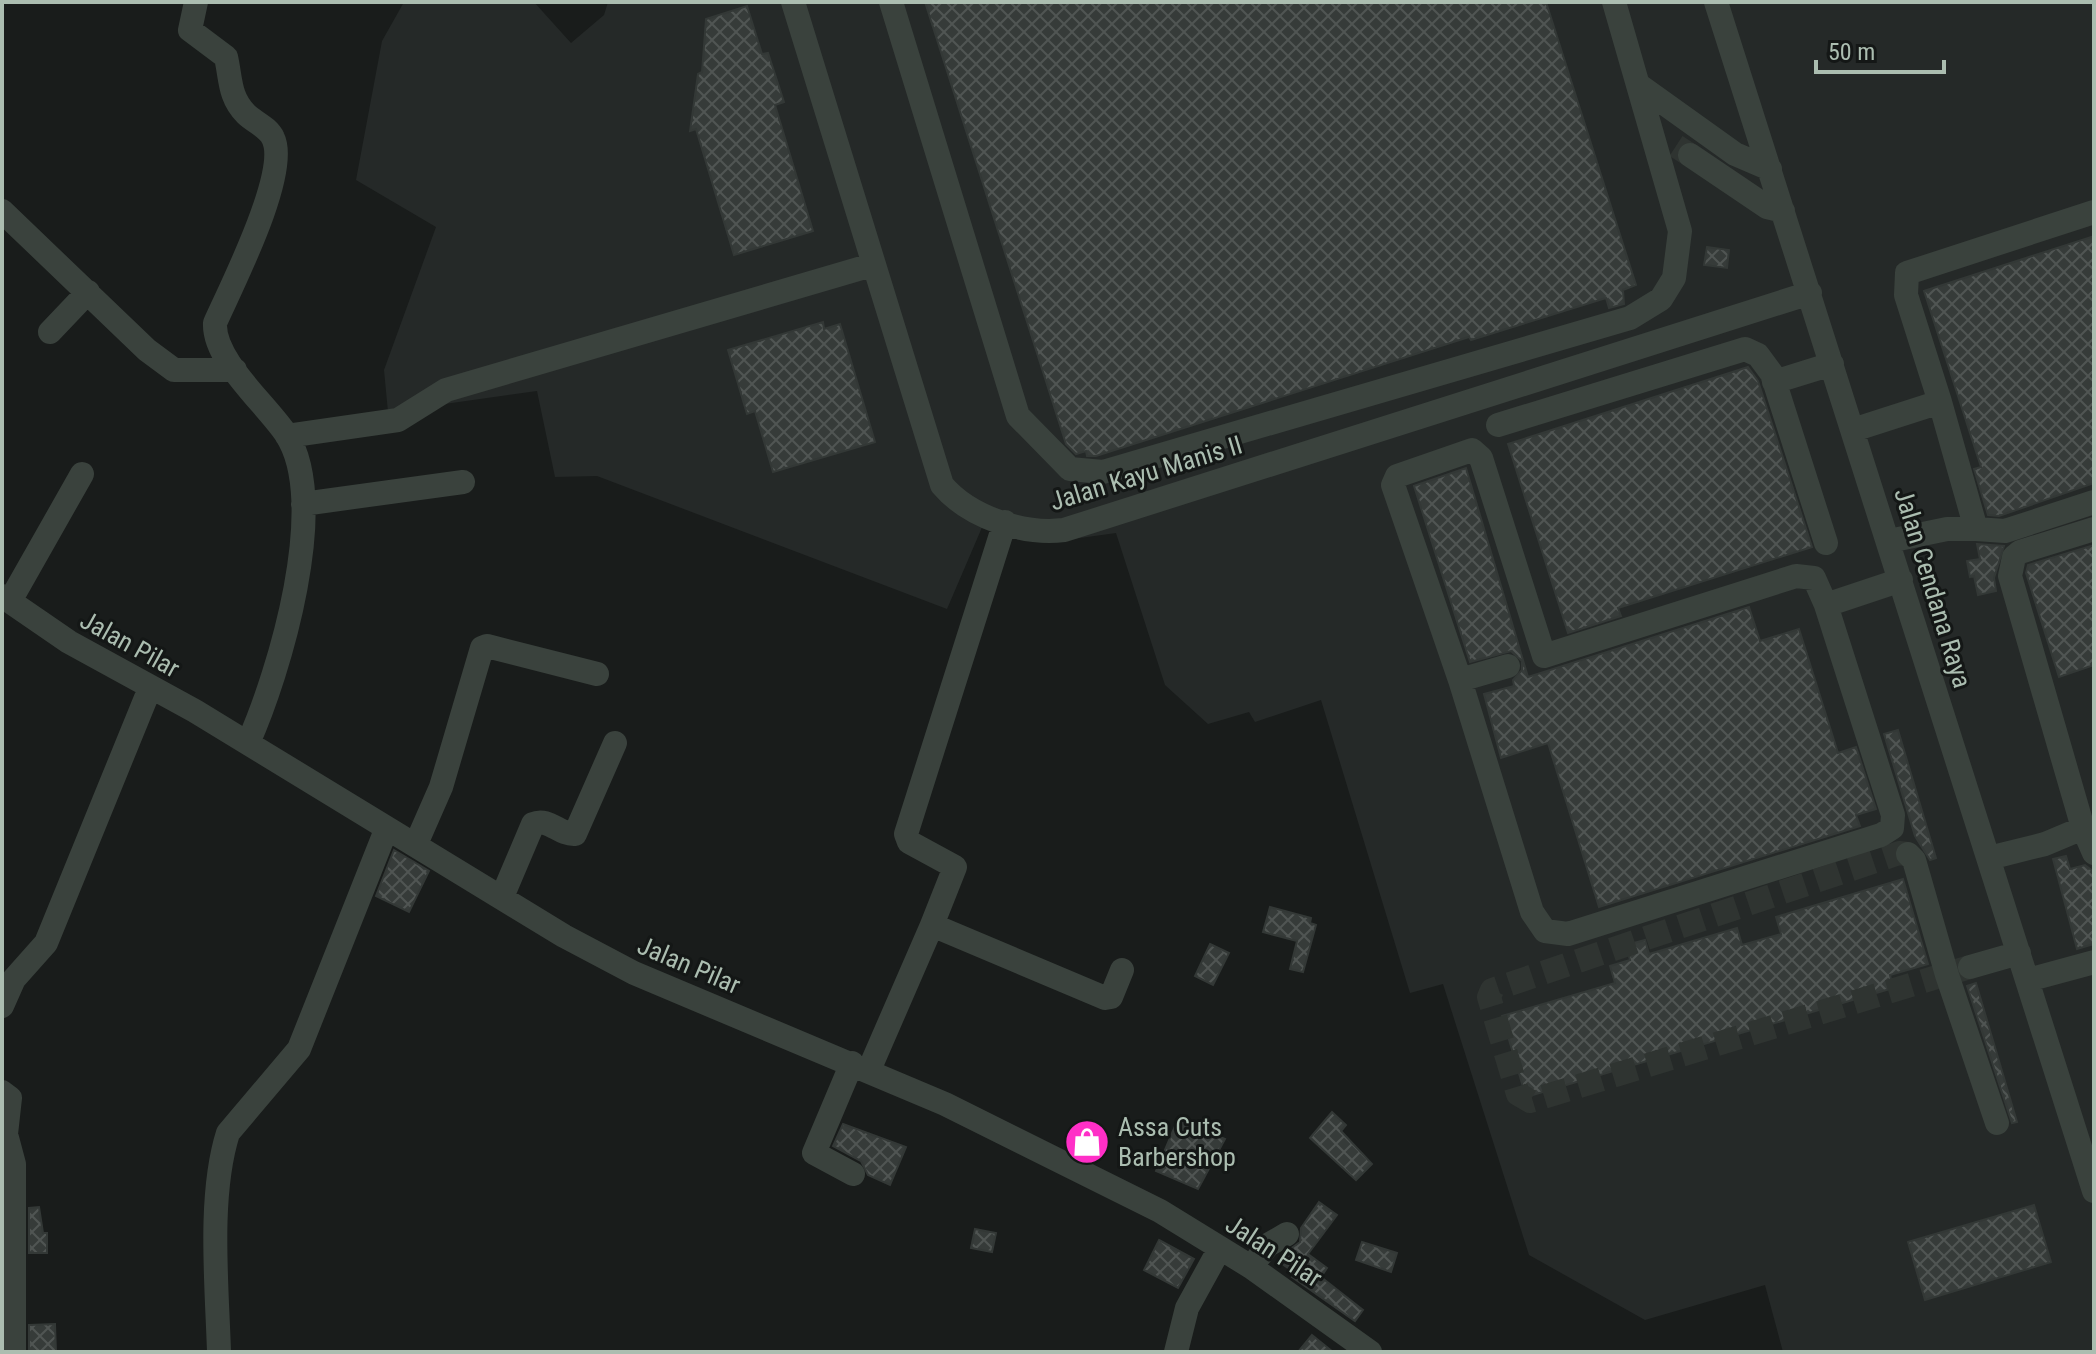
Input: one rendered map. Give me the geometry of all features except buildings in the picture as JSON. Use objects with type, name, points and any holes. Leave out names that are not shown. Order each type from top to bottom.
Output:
[{"type":"street","points":[[196,2],[190,30],[226,57],[232,95],[245,113],[272,134],[277,162],[262,216],[215,323],[217,345],[287,436],[297,455],[303,504],[295,595],[266,700],[248,743]]},
{"type":"street","name":"Jalan Kayu Manis II","points":[[793,2],[942,485],[952,497],[981,515],[1005,522],[1047,532],[1064,530],[1810,293]]},
{"type":"street","points":[[891,2],[1018,416],[1070,469],[1103,472],[1630,318],[1661,299],[1674,278],[1680,231],[1614,2]]},
{"type":"street","name":"Jalan Cendana Raya","points":[[1716,2],[2094,1191]]},
{"type":"street","points":[[1638,79],[1736,134],[1760,139]]},
{"type":"street","points":[[1638,79],[1735,154],[1770,169]]},
{"type":"street","points":[[1653,130],[1767,207],[1783,211]]},
{"type":"street","points":[[2,211],[147,350],[174,370],[235,370]]},
{"type":"street","points":[[1976,529],[1973,509],[1906,295],[1907,273],[2094,212]]},
{"type":"street","points":[[287,436],[398,420],[446,390],[872,265]]},
{"type":"street","points":[[50,332],[88,292]]},
{"type":"street","points":[[1498,425],[1745,349],[1768,365],[1826,543]]},
{"type":"street","points":[[1774,382],[1832,364]]},
{"type":"street","points":[[1853,430],[1940,402]]},
{"type":"street","points":[[1460,680],[1525,661],[1801,575],[1814,578],[1826,605],[1893,815],[1892,828],[1881,835],[1568,934],[1545,931],[1532,912],[1460,680],[1393,485],[1397,476],[1472,450],[1481,458],[1525,661]]},
{"type":"street","points":[[6,598],[82,474]]},
{"type":"street","points":[[303,504],[463,482]]},
{"type":"street","points":[[1889,541],[1947,529],[2005,531],[2094,502]]},
{"type":"street","points":[[853,1174],[814,1153],[932,925],[955,867],[909,842],[906,834],[1005,522]]},
{"type":"street","points":[[2094,529],[2020,552],[2014,557],[2010,576],[2083,828],[2094,853]]},
{"type":"street","points":[[1826,605],[1901,580]]},
{"type":"street","name":"Jalan Pilar","points":[[6,598],[69,642],[248,743],[564,936],[634,973],[860,1066],[1160,1211],[1251,1267],[1360,1349]]},
{"type":"street","points":[[416,844],[441,787],[482,648],[487,646],[597,674]]},
{"type":"street","points":[[2,1006],[14,979],[46,943],[150,688]]},
{"type":"street","points":[[502,897],[533,824],[546,822],[567,834],[575,834],[615,743]]},
{"type":"street","points":[[1989,858],[2045,844],[2083,828]]},
{"type":"street","points":[[219,1352],[218,1220],[223,1151],[228,1133],[299,1049],[386,830]]},
{"type":"street","points":[[1908,854],[1914,860],[1947,975],[1997,1123]]},
{"type":"street","points":[[932,925],[1105,998],[1111,997],[1122,970]]},
{"type":"street","points":[[1970,967],[2019,953]]},
{"type":"street","points":[[2028,980],[2094,962]]},
{"type":"street","points":[[2,1092],[10,1098],[6,1134],[14,1164],[14,1352]]},
{"type":"street","points":[[1251,1267],[1268,1245],[1287,1234]]},
{"type":"street","points":[[1176,1352],[1187,1308],[1220,1248]]},
{"type":"shaded area","points":[[404,2],[534,2],[571,43],[604,15],[608,2],[2094,2],[2094,1352],[1783,1352],[1765,1285],[1645,1320],[1529,1255],[1443,984],[1410,993],[1321,700],[1255,722],[1249,712],[1208,724],[1165,685],[1116,533],[1044,543],[983,525],[947,609],[597,476],[555,477],[537,391],[388,412],[384,370],[436,227],[356,180],[382,41]]},
{"type":"tunnel","points":[[1676,146],[1690,155]]},
{"type":"tunnel","points":[[1908,854],[1899,853],[1492,990],[1489,997],[1518,1094],[1530,1101],[1970,967]]},
{"type":"place","name":"Assa Cuts Barbershop","points":[[1087,1142]]}]
